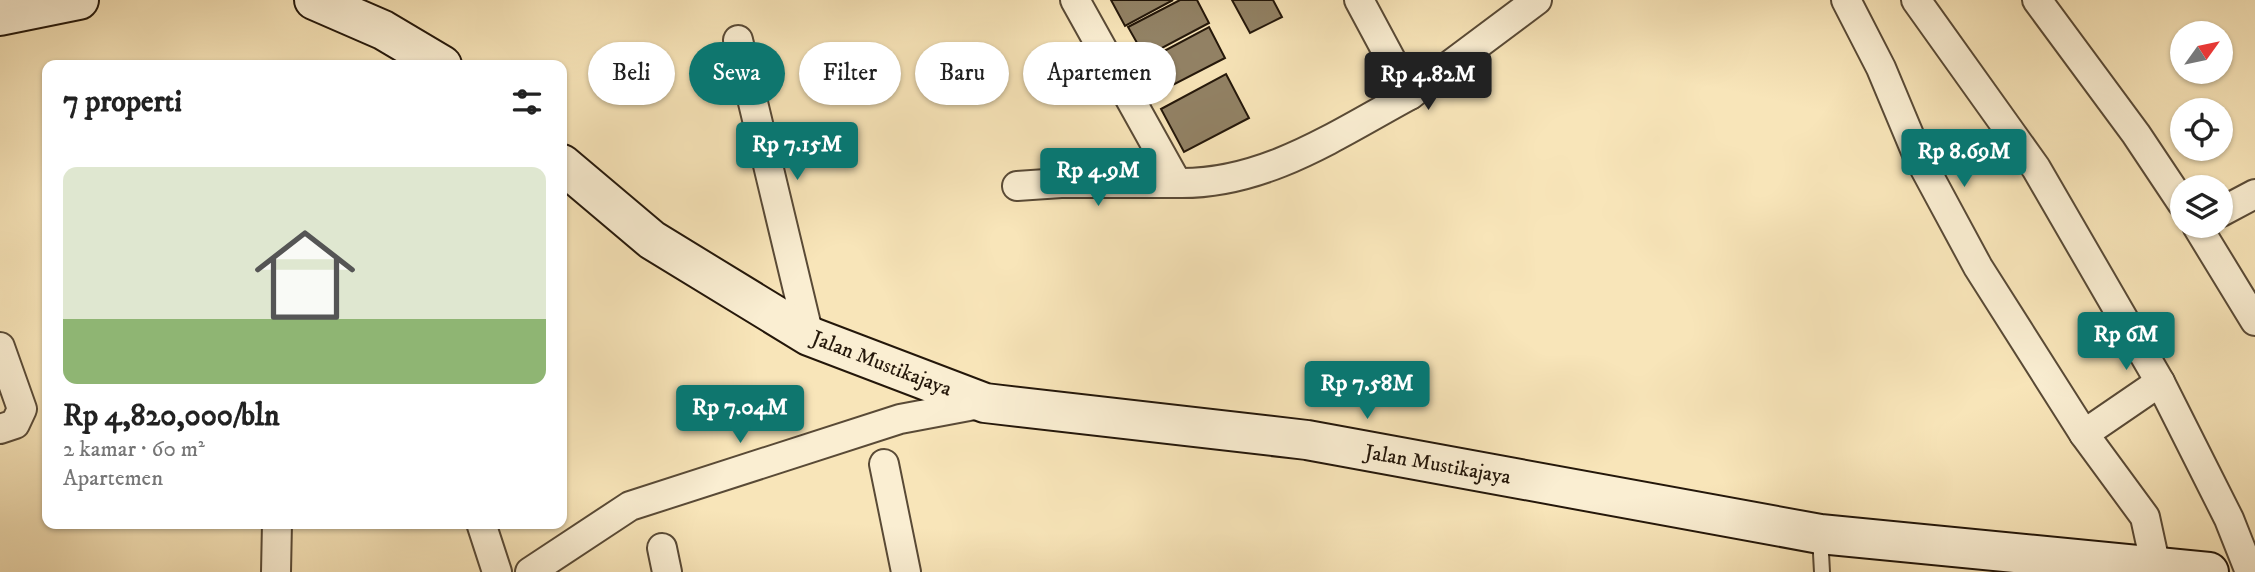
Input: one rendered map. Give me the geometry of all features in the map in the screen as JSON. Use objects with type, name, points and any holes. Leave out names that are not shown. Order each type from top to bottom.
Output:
[{"type":"main road","points":[[0,16],[79,0]]},
{"type":"main road","points":[[314,0],[383,30],[434,60]]},
{"type":"main road","name":"Jalan Mustikajaya","points":[[567,168],[652,240],[809,336],[985,403],[1307,440],[1820,534],[2086,566],[2209,572]]},
{"type":"street","points":[[1075,0],[1177,183]]},
{"type":"street","points":[[1359,0],[1410,95]]},
{"type":"street","points":[[1017,186],[1061,183],[1202,183],[1260,172],[1304,152],[1410,95],[1537,0]]},
{"type":"street","points":[[1846,0],[1881,68],[1917,154],[1978,267],[2084,434],[2145,517],[2156,569]]},
{"type":"street","points":[[1916,0],[2036,168],[2160,382],[2229,519],[2250,572]]},
{"type":"street","points":[[2037,0],[2136,134],[2170,186]]},
{"type":"street","points":[[738,40],[809,336]]},
{"type":"street","points":[[2233,206],[2255,194]]},
{"type":"street","points":[[2204,238],[2255,321]]},
{"type":"street","points":[[0,346],[22,410],[15,424],[0,429]]},
{"type":"street","points":[[2084,434],[2160,382]]},
{"type":"street","points":[[530,572],[630,506],[900,419],[985,403]]},
{"type":"street","points":[[884,464],[906,572]]},
{"type":"street","points":[[276,572],[277,529]]},
{"type":"street","points":[[483,529],[498,572]]},
{"type":"lane","points":[[1820,534],[1822,572]]},
{"type":"building","points":[[1111,0],[1173,0],[1125,26]]},
{"type":"building","points":[[1180,0],[1197,0],[1209,23],[1173,42],[1136,42],[1128,27]]},
{"type":"building","points":[[1232,0],[1273,0],[1282,17],[1250,33]]},
{"type":"building","points":[[1209,27],[1225,58],[1176,83],[1176,45]]},
{"type":"building","points":[[1226,74],[1249,118],[1184,152],[1161,109],[1176,105],[1176,101]]}]
